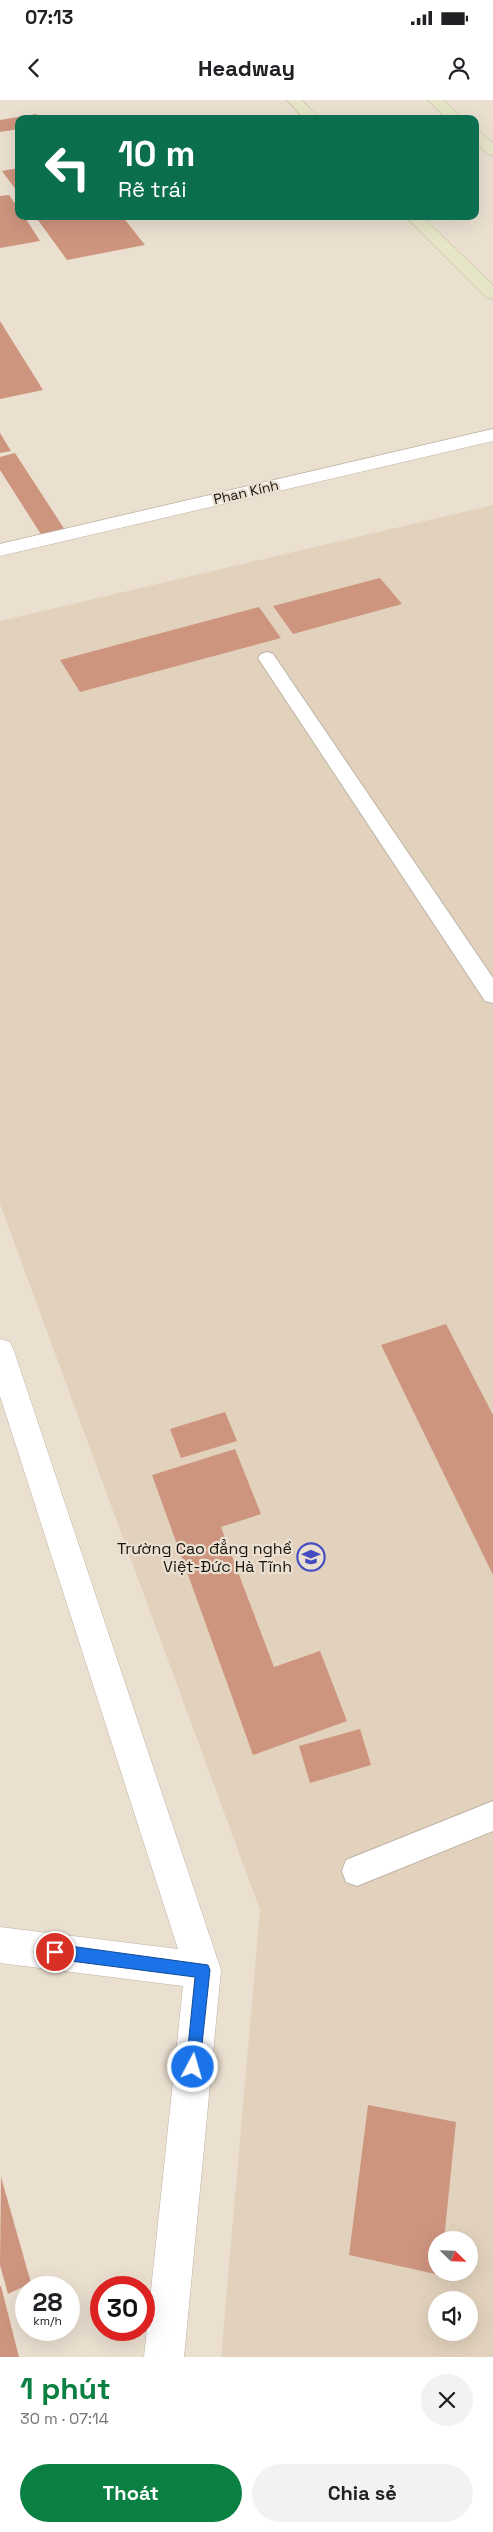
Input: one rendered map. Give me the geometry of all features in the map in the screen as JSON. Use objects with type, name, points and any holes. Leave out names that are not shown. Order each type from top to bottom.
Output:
[{"type":"street","points":[[294,100],[309,115]]},
{"type":"street","points":[[435,100],[452,115]]},
{"type":"street","points":[[479,139],[493,151]]},
{"type":"street","points":[[417,220],[493,294]]},
{"type":"street","name":"Phan Kính","points":[[0,550],[493,435]]},
{"type":"street","points":[[0,1351],[203,1970],[164,2357]]},
{"type":"street","points":[[0,1945],[203,1970]]},
{"type":"lane","points":[[268,658],[493,995]]},
{"type":"lane","points":[[357,1871],[493,1816]]},
{"type":"shaded area","name":"Trường Cao đẳng nghề Việt-Đức Hà Tĩnh","points":[[493,505],[493,2357],[221,2357],[260,1910],[0,1204],[0,621]]},
{"type":"building","points":[[15,118],[15,130],[0,132],[0,120]]},
{"type":"building","points":[[15,169],[15,189],[2,171]]},
{"type":"building","points":[[9,195],[15,203],[15,220],[27,220],[40,241],[0,248],[0,196]]},
{"type":"building","points":[[38,220],[125,220],[145,245],[67,260]]},
{"type":"building","points":[[0,321],[43,390],[0,399]]},
{"type":"building","points":[[0,433],[11,451],[0,453]]},
{"type":"building","points":[[15,453],[65,530],[42,536],[0,470],[0,457]]},
{"type":"building","points":[[380,578],[402,604],[293,634],[273,606]]},
{"type":"building","points":[[259,607],[281,638],[80,692],[60,660]]},
{"type":"building","points":[[446,1324],[493,1415],[493,1575],[381,1345]]},
{"type":"building","points":[[225,1412],[237,1441],[181,1458],[170,1429]]},
{"type":"building","points":[[235,1449],[261,1514],[221,1527],[274,1667],[320,1651],[347,1721],[253,1755],[152,1475]]},
{"type":"building","points":[[360,1729],[371,1765],[310,1783],[299,1746]]},
{"type":"building","points":[[368,2105],[456,2122],[445,2231],[428,2231],[428,2272],[349,2255]]},
{"type":"building","points":[[1,2177],[29,2276],[15,2276],[15,2291],[8,2294],[0,2265]]},
{"type":"building","points":[[1,2286],[19,2357],[0,2357]]},
{"type":"place","name":"Trường Cao đẳng nghề Việt-Đức Hà Tĩnh","points":[[311,1557]]},
{"type":"route","points":[[55,1952],[203,1970],[193,2067]]}]
